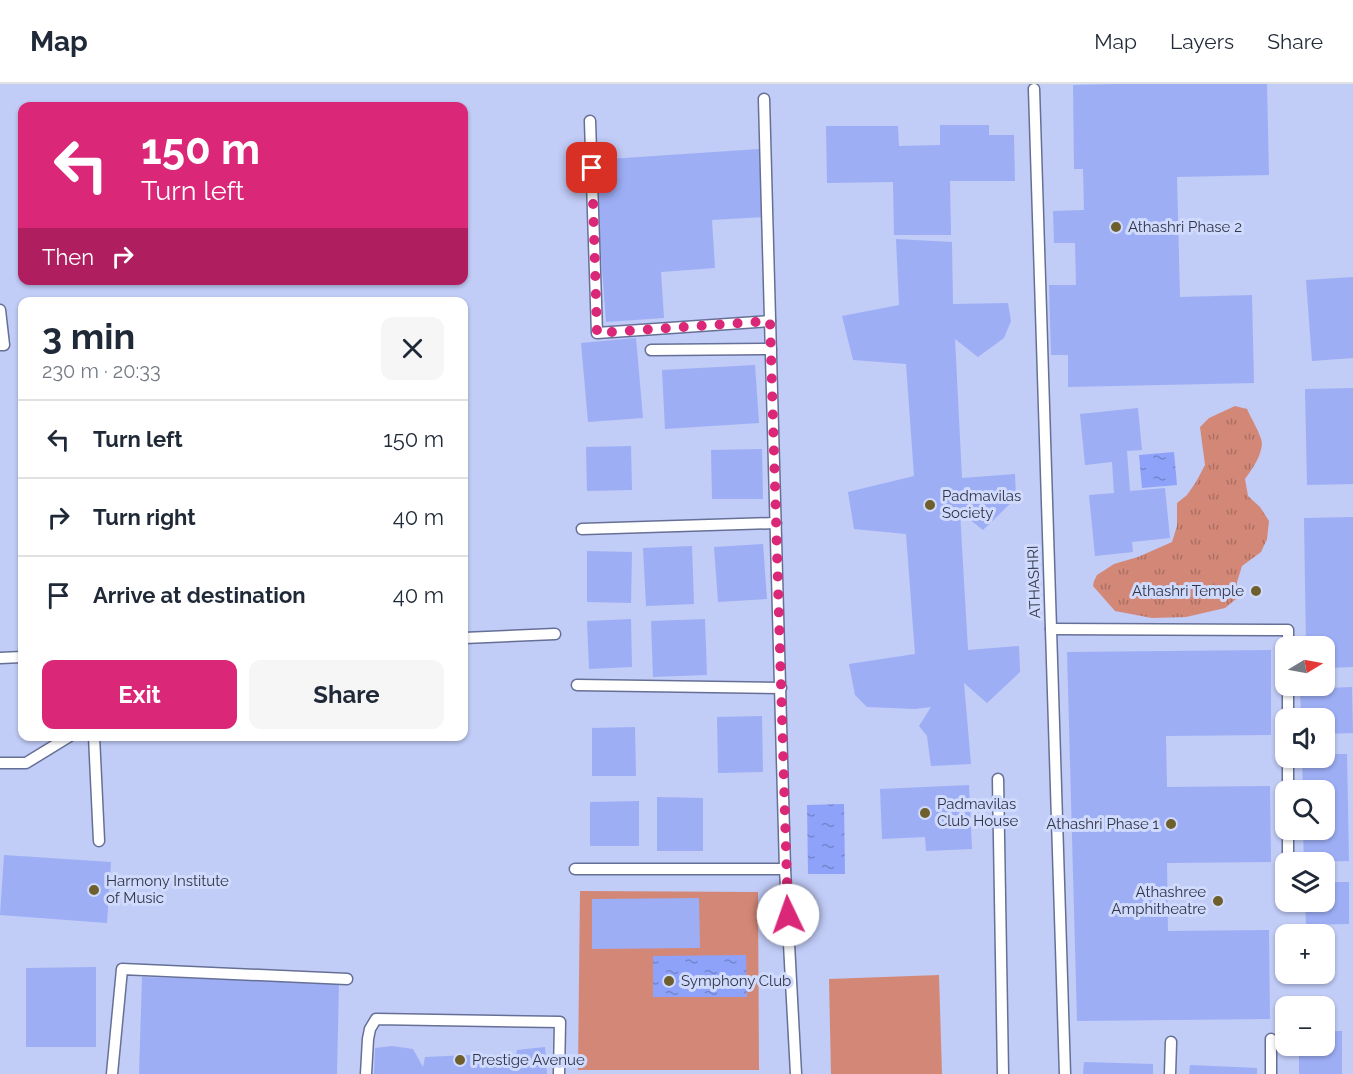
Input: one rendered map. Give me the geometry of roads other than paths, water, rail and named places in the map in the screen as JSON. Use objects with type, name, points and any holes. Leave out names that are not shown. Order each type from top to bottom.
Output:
[{"type":"lane","name":"ATHASHRI","points":[[1034,89],[1065,1074]]},
{"type":"lane","points":[[764,99],[785,869],[796,1074]]},
{"type":"lane","points":[[590,121],[597,333],[770,321]]},
{"type":"lane","points":[[0,310],[4,345],[0,345]]},
{"type":"lane","points":[[651,350],[771,349]]},
{"type":"lane","points":[[582,529],[776,523]]},
{"type":"lane","points":[[1051,629],[1288,630],[1288,636]]},
{"type":"lane","points":[[468,638],[555,634]]},
{"type":"lane","points":[[0,658],[18,657]]},
{"type":"lane","points":[[578,685],[780,688]]},
{"type":"lane","points":[[0,763],[26,763],[62,741]]},
{"type":"lane","points":[[94,741],[99,841]]},
{"type":"lane","points":[[998,779],[1003,1074]]},
{"type":"lane","points":[[575,869],[785,869]]},
{"type":"lane","points":[[112,1074],[122,969],[347,979]]},
{"type":"lane","points":[[366,1074],[368,1039],[370,1029],[376,1019],[560,1022],[559,1074]]},
{"type":"lane","points":[[1271,1039],[1271,1074]]},
{"type":"lane","points":[[1170,1074],[1171,1042]]},
{"type":"water","points":[[1174,452],[1177,485],[1142,488],[1139,455]]},
{"type":"water","points":[[844,804],[845,874],[808,874],[807,805]]},
{"type":"water","points":[[746,955],[747,997],[653,997],[653,956]]},
{"type":"place","name":"Athashri Phase 2","points":[[1116,227]]},
{"type":"place","name":"Padmavilas Society","points":[[930,505]]},
{"type":"place","name":"Athashri Temple","points":[[1256,591]]},
{"type":"place","name":"Padmavilas Club House","points":[[925,813]]},
{"type":"place","name":"Athashri Phase 1","points":[[1171,824]]},
{"type":"place","name":"Harmony Institute of Music","points":[[94,890]]},
{"type":"place","name":"Athashree Amphitheatre","points":[[1218,901]]},
{"type":"place","name":"Symphony Club","points":[[669,981]]},
{"type":"place","name":"Prestige Avenue","points":[[460,1060]]}]
